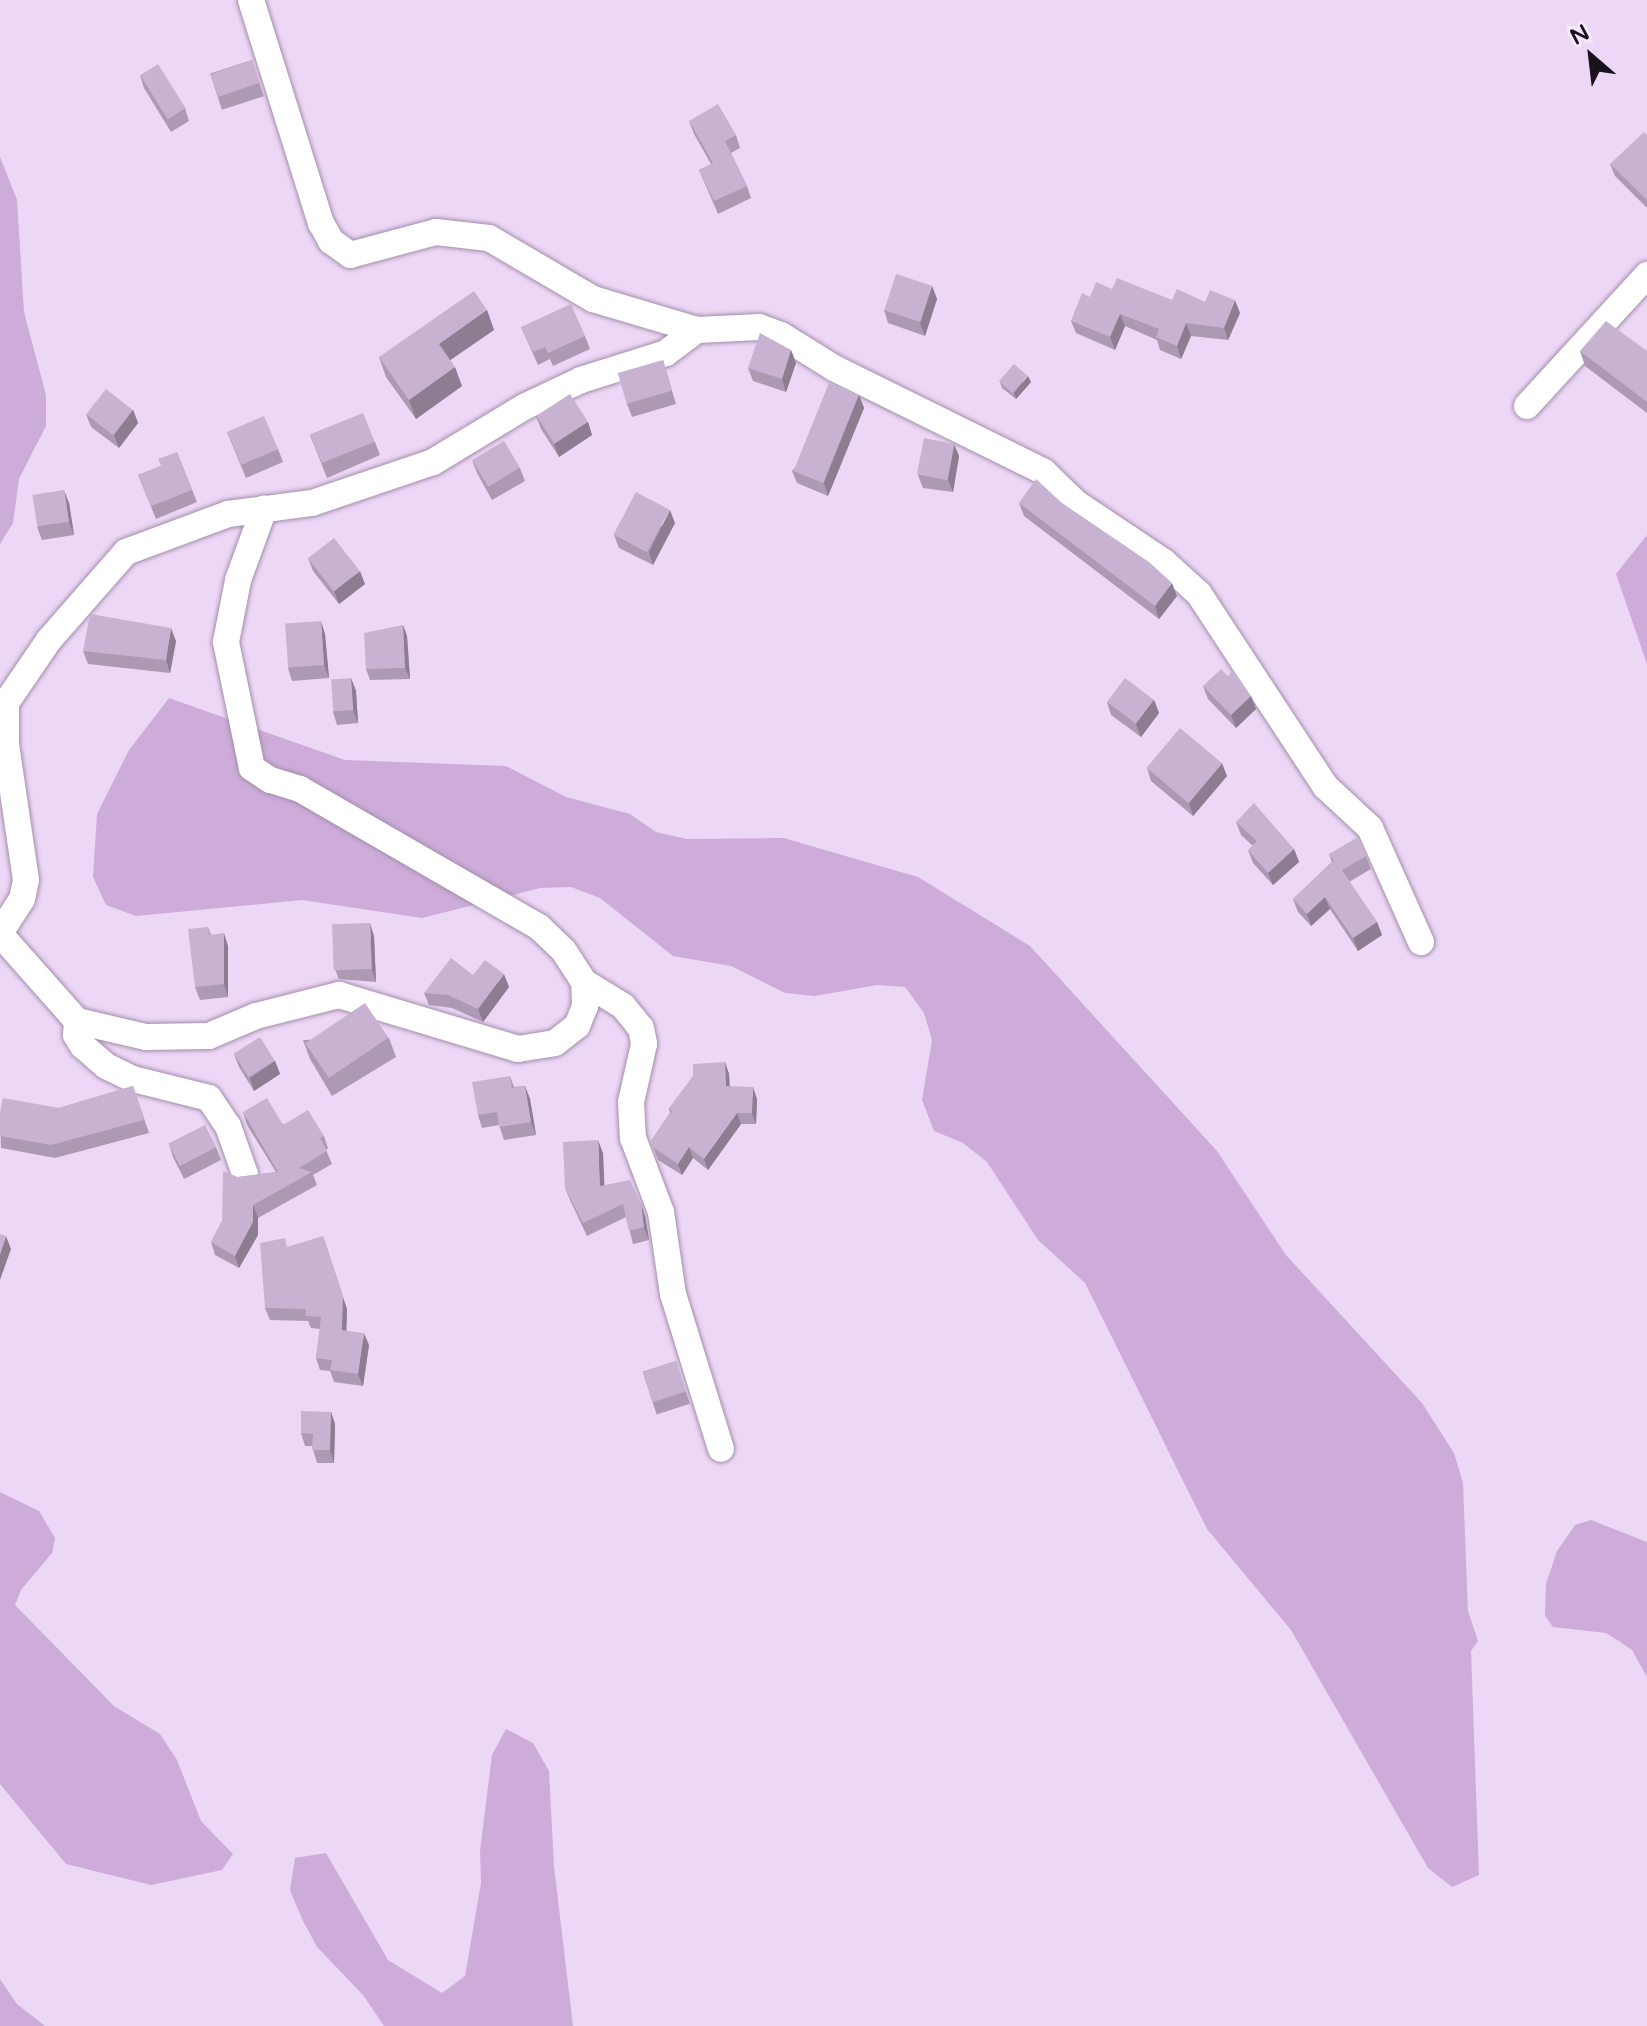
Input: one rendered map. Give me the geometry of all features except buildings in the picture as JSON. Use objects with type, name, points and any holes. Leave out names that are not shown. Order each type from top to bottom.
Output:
[{"type":"street","points":[[251,0],[321,223],[331,241],[350,255],[436,232],[489,238],[593,299],[697,330],[759,327],[781,335],[834,368],[1044,472],[1076,503],[1164,562],[1199,594],[1325,786],[1370,828],[1421,942]]},
{"type":"street","points":[[1527,406],[1647,275]]},
{"type":"street","points":[[584,982],[585,1006],[577,1026],[555,1043],[518,1049],[339,995],[256,1016],[209,1036],[146,1037],[77,1021],[0,933],[22,899],[26,880],[6,745],[6,703],[22,674],[126,552],[228,514],[312,503],[433,462],[526,406],[581,380],[666,353],[697,330]]},
{"type":"street","points":[[264,509],[238,580],[226,642],[252,768],[270,780],[300,789],[539,927],[563,950],[584,982],[623,1006],[641,1028],[644,1044],[631,1102],[633,1138],[661,1212],[673,1294],[721,1449]]},
{"type":"street","points":[[77,1021],[76,1035],[83,1046],[106,1066],[133,1079],[209,1098],[228,1126],[245,1174]]},
{"type":"shaded area","points":[[0,157],[17,200],[24,312],[46,395],[46,426],[19,479],[13,523],[0,544]]},
{"type":"shaded area","points":[[1647,535],[1647,664],[1616,574]]},
{"type":"shaded area","points":[[169,698],[345,760],[506,766],[566,797],[630,814],[656,832],[687,839],[784,838],[918,877],[1030,946],[1217,1151],[1286,1255],[1422,1403],[1454,1453],[1463,1483],[1468,1611],[1478,1641],[1471,1651],[1479,1875],[1452,1887],[1428,1868],[1291,1630],[1207,1529],[1085,1283],[1038,1240],[987,1162],[963,1143],[934,1131],[922,1100],[932,1040],[924,1013],[905,987],[877,985],[815,996],[785,993],[731,966],[673,956],[600,898],[571,887],[540,888],[422,918],[302,900],[136,916],[106,905],[93,877],[97,814],[129,750]]},
{"type":"shaded area","points":[[0,1492],[39,1511],[55,1538],[52,1553],[21,1590],[15,1605],[114,1706],[160,1734],[177,1760],[201,1821],[233,1854],[222,1870],[151,1885],[66,1864],[0,1784]]},
{"type":"shaded area","points":[[1591,1520],[1647,1542],[1647,1677],[1632,1650],[1606,1633],[1553,1627],[1545,1616],[1546,1584],[1557,1551],[1575,1525]]},
{"type":"shaded area","points":[[506,1729],[533,1743],[549,1771],[554,1866],[573,2026],[384,2026],[363,1995],[317,1947],[302,1919],[290,1890],[295,1858],[326,1853],[388,1960],[442,1993],[465,1976],[481,1883],[480,1851],[492,1755]]},
{"type":"shaded area","points":[[0,1979],[17,2004],[45,2026],[0,2026]]}]
